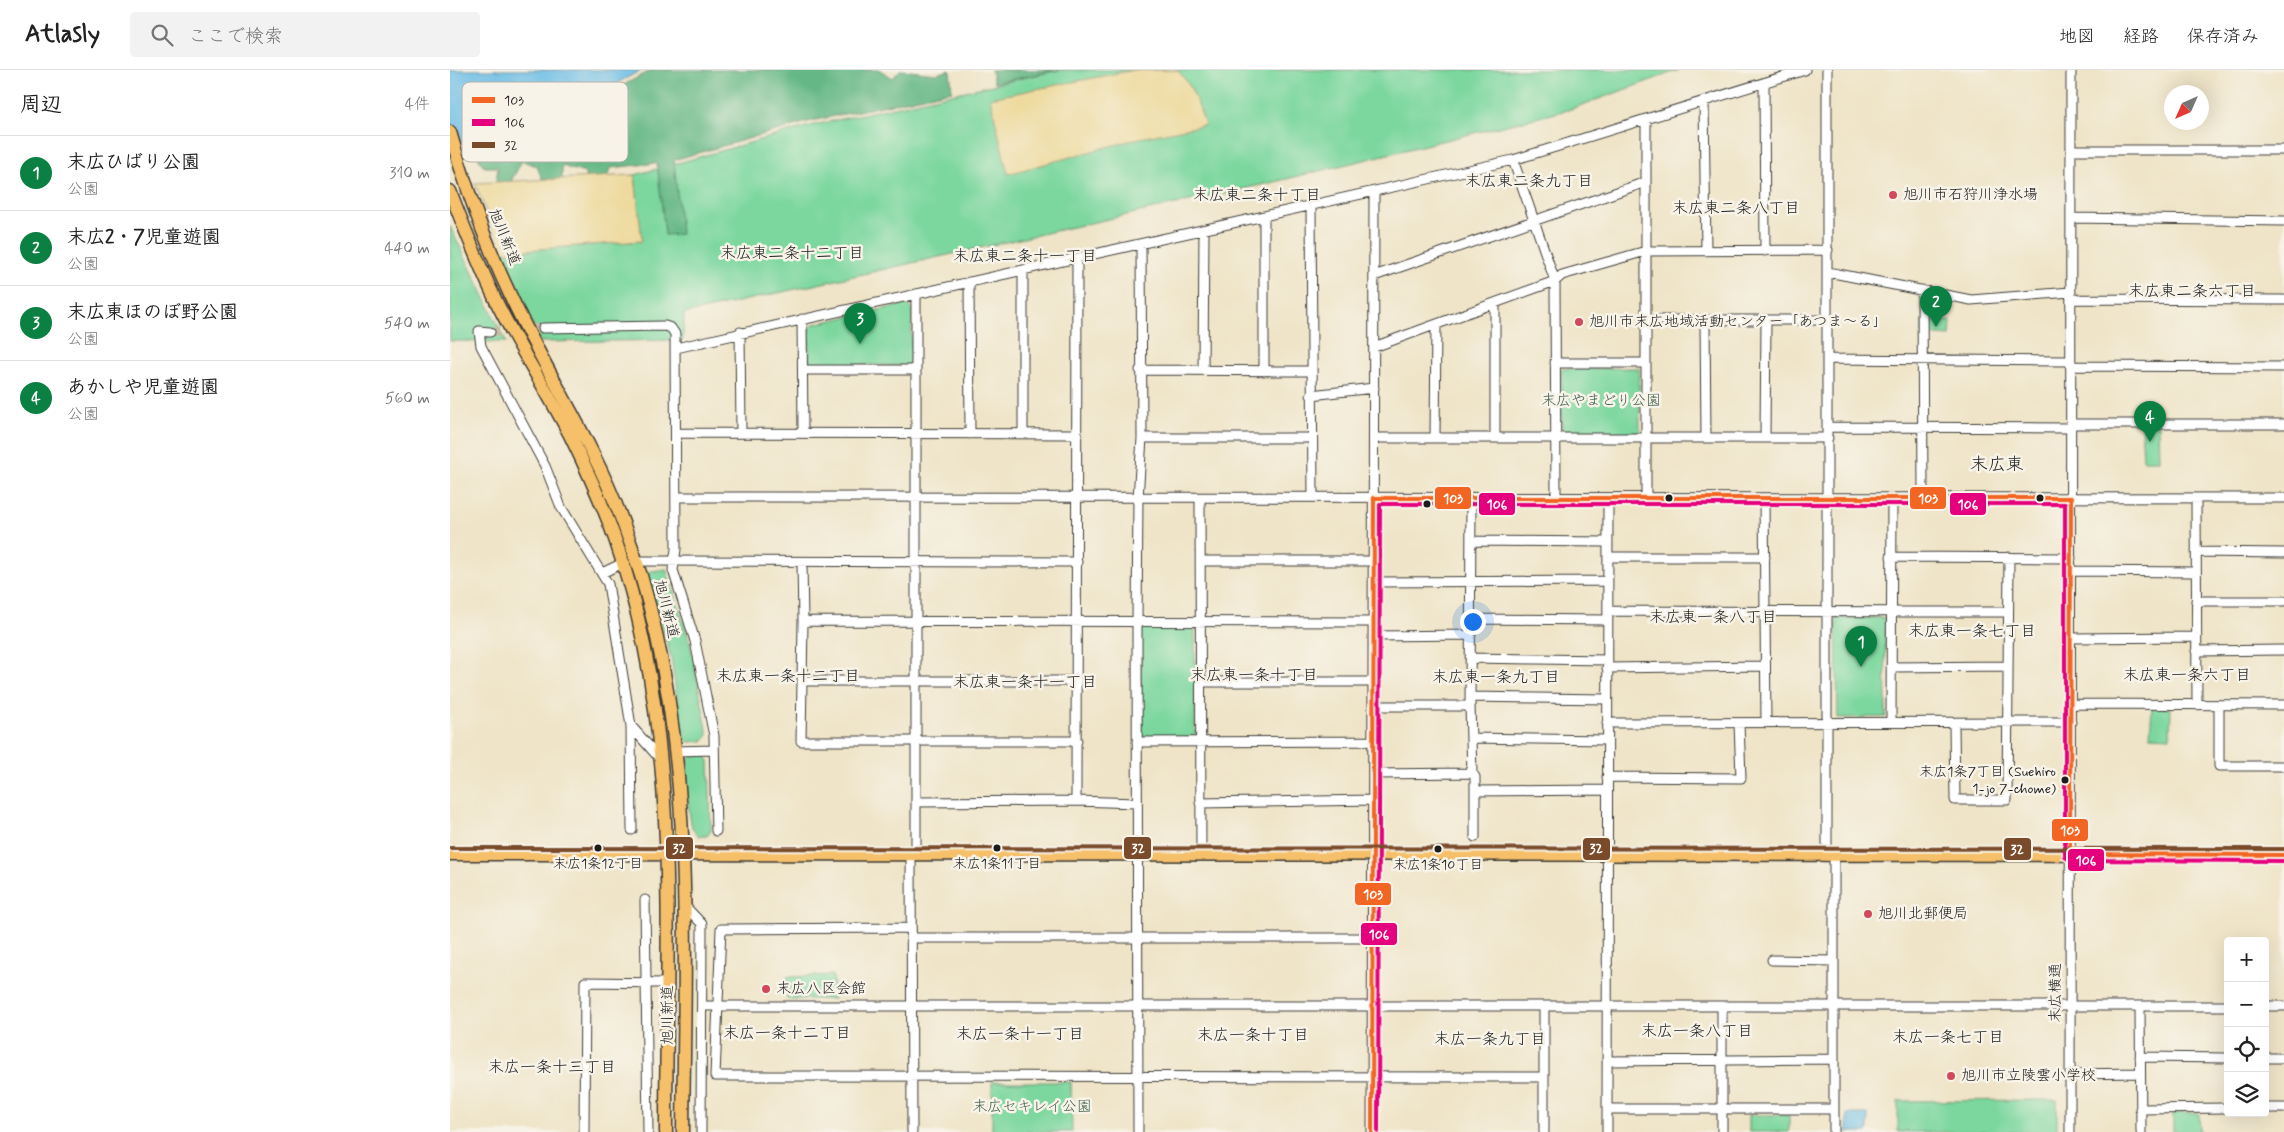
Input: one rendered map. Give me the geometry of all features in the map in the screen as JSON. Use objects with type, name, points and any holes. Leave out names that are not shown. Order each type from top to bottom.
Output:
[{"type":"highway","name":"旭川新道","points":[[450,132],[473,204],[509,292],[605,476],[637,561],[662,661],[675,751],[685,906],[683,1132]]},
{"type":"highway","name":"旭川新道","points":[[450,191],[493,293],[572,438],[605,512],[623,563],[640,621],[652,679],[662,760],[666,854],[666,1132]]},
{"type":"highway","points":[[450,854],[2284,855]]},
{"type":"street","points":[[676,348],[740,332],[1077,259],[1514,160],[1805,70]]},
{"type":"street","points":[[1828,70],[1828,722],[1834,961],[1834,1132]]},
{"type":"street","name":"末広横通","points":[[2070,1132],[2071,70]]},
{"type":"street","points":[[1764,83],[1765,251]]},
{"type":"street","points":[[1704,101],[1706,251]]},
{"type":"street","points":[[1646,120],[1646,498]]},
{"type":"street","points":[[2071,150],[2284,150]]},
{"type":"street","points":[[1514,160],[1555,281],[1556,498]]},
{"type":"street","points":[[1374,276],[1646,182]]},
{"type":"street","points":[[1372,1132],[1374,192]]},
{"type":"street","points":[[1312,206],[1311,395],[1313,498]]},
{"type":"street","points":[[1264,217],[1264,371]]},
{"type":"street","points":[[2071,218],[2284,221]]},
{"type":"street","points":[[1203,370],[1204,230]]},
{"type":"street","points":[[1138,1132],[1137,622],[1138,498],[1142,438],[1140,370],[1141,244]]},
{"type":"street","points":[[1374,347],[1495,304],[1555,281],[1562,275],[1646,250],[1828,250]]},
{"type":"street","points":[[1076,801],[1077,259]]},
{"type":"street","points":[[1023,271],[1023,434]]},
{"type":"street","points":[[1828,272],[1971,300],[2071,295],[2284,300]]},
{"type":"street","points":[[969,282],[970,434]]},
{"type":"street","points":[[1922,290],[1923,498]]},
{"type":"street","points":[[912,1132],[911,928],[916,802],[918,622],[916,294]]},
{"type":"street","points":[[1495,304],[1495,438]]},
{"type":"street","points":[[802,319],[804,370],[803,432]]},
{"type":"street","points":[[1645,320],[1828,320]]},
{"type":"street","points":[[1765,437],[1766,320]]},
{"type":"street","points":[[1706,321],[1706,438]]},
{"type":"street","points":[[1435,438],[1436,325]]},
{"type":"street","points":[[544,328],[665,326],[671,328],[675,334],[676,497],[672,570],[695,641],[705,682],[714,750],[716,832]]},
{"type":"street","points":[[490,332],[479,331],[481,346],[545,466],[561,507],[608,584],[632,726],[632,830]]},
{"type":"street","points":[[740,332],[741,432]]},
{"type":"street","points":[[1829,359],[2284,367]]},
{"type":"street","points":[[1555,363],[1645,363]]},
{"type":"street","points":[[804,370],[915,370]]},
{"type":"street","points":[[1140,370],[1311,371]]},
{"type":"street","points":[[1311,395],[1374,388]]},
{"type":"street","points":[[1828,427],[2284,424]]},
{"type":"street","points":[[676,433],[1077,434]]},
{"type":"street","points":[[1142,438],[1312,438]]},
{"type":"street","points":[[1374,438],[1828,438]]},
{"type":"street","points":[[676,497],[1472,499],[2284,498]]},
{"type":"street","points":[[1200,498],[1202,561],[1201,855]]},
{"type":"street","points":[[1607,1132],[1608,498]]},
{"type":"street","points":[[1764,498],[1766,723]]},
{"type":"street","points":[[1891,722],[1892,498]]},
{"type":"street","points":[[2196,498],[2195,637],[2197,705]]},
{"type":"street","points":[[1472,499],[1470,541],[1470,702],[1472,773],[1475,777],[1475,837]]},
{"type":"street","points":[[1470,541],[1608,542]]},
{"type":"street","points":[[2196,552],[2284,553]]},
{"type":"street","points":[[1608,557],[1765,557]]},
{"type":"street","points":[[1891,557],[2071,558]]},
{"type":"street","points":[[1954,723],[1955,800],[2007,800],[2009,557]]},
{"type":"street","points":[[637,561],[1077,562]]},
{"type":"street","points":[[1202,561],[1374,561]]},
{"type":"street","points":[[802,562],[803,681],[800,741],[1076,741]]},
{"type":"street","points":[[602,573],[623,563]]},
{"type":"street","points":[[2071,571],[2196,572]]},
{"type":"street","points":[[1374,582],[1470,580],[1608,581]]},
{"type":"street","points":[[2196,600],[2284,601]]},
{"type":"street","points":[[1471,619],[1828,612],[2008,612]]},
{"type":"street","points":[[803,621],[1374,622]]},
{"type":"street","points":[[1374,636],[1471,635]]},
{"type":"street","points":[[2071,638],[2195,637]]},
{"type":"street","points":[[2196,650],[2284,650]]},
{"type":"street","points":[[1471,658],[1608,664],[1765,666]]},
{"type":"street","points":[[1891,667],[2008,666]]},
{"type":"street","points":[[803,681],[1077,681]]},
{"type":"street","points":[[1201,682],[1374,682]]},
{"type":"street","points":[[1374,706],[1608,699]]},
{"type":"street","points":[[2070,704],[2284,705]]},
{"type":"street","points":[[2219,705],[2219,766],[2284,766]]},
{"type":"street","points":[[1607,723],[2070,722]]},
{"type":"street","points":[[1607,777],[1741,778],[1739,723]]},
{"type":"street","points":[[632,726],[662,760]]},
{"type":"street","points":[[1471,738],[1607,740]]},
{"type":"street","points":[[1137,742],[1373,741]]},
{"type":"street","points":[[675,751],[714,750]]},
{"type":"street","points":[[1373,774],[1472,773]]},
{"type":"street","points":[[1475,791],[1607,790]]},
{"type":"street","points":[[1200,803],[1373,800]]},
{"type":"street","points":[[916,802],[1076,801],[1137,803]]},
{"type":"street","points":[[645,900],[648,1132]]},
{"type":"street","points":[[685,906],[702,924],[701,1132]]},
{"type":"street","points":[[911,928],[721,929],[714,1076],[1544,1077]]},
{"type":"street","points":[[911,938],[1373,938]]},
{"type":"street","points":[[1772,960],[1834,961]]},
{"type":"street","points":[[584,1132],[585,982],[666,983]]},
{"type":"street","points":[[703,1006],[1544,1008],[2224,1006]]},
{"type":"street","points":[[2269,1006],[2284,1006]]},
{"type":"street","points":[[2140,1007],[2141,1132]]},
{"type":"street","points":[[1544,1008],[1544,1132]]},
{"type":"street","points":[[1722,1008],[1722,1132]]},
{"type":"street","points":[[2140,1058],[2224,1058]]},
{"type":"street","points":[[2269,1058],[2284,1058]]},
{"type":"street","points":[[1607,1062],[1834,1060]]},
{"type":"street","points":[[2070,1074],[2140,1073]]},
{"type":"street","points":[[2140,1109],[2224,1108]]},
{"type":"street","points":[[2269,1108],[2284,1108]]},
{"type":"street","points":[[1607,1109],[1834,1110]]},
{"type":"green space","points":[[652,70],[880,70],[893,78],[900,70],[936,74],[950,70],[952,91],[807,122],[674,160],[681,234],[665,235],[657,163],[610,168],[606,181],[586,183],[585,173],[562,166],[562,180],[542,179],[537,166],[525,162],[628,162],[628,83]]},
{"type":"green space","points":[[991,70],[1059,70],[994,83]]},
{"type":"green space","points":[[1059,70],[1679,70],[1568,110],[1274,182],[684,314],[683,340],[540,342],[502,252],[641,241],[635,175],[810,126]]},
{"type":"green space","points":[[481,162],[521,162],[510,183],[496,182],[498,167],[485,167]]},
{"type":"green space","points":[[450,226],[506,342],[450,341]]},
{"type":"green space","points":[[907,304],[912,309],[911,360],[907,366],[813,364],[809,361],[809,328],[814,324]]},
{"type":"green space","points":[[1922,321],[1951,321],[1950,336],[1922,334]]},
{"type":"green space","name":"末広やまどり公園","points":[[1639,368],[1640,433],[1562,433],[1561,369]]},
{"type":"green space","points":[[2141,424],[2158,425],[2159,460],[2143,460]]},
{"type":"green space","points":[[666,569],[690,643],[708,735],[703,741],[689,742],[683,738],[671,657],[646,572]]},
{"type":"green space","points":[[1836,618],[1885,618],[1886,717],[1838,718]]},
{"type":"green space","points":[[1140,627],[1195,627],[1195,739],[1141,739]]},
{"type":"green space","points":[[2152,707],[2171,708],[2170,737],[2150,736]]},
{"type":"green space","points":[[705,755],[709,761],[711,831],[707,836],[699,836],[693,830],[688,802],[688,761],[690,757]]},
{"type":"green space","points":[[833,975],[834,999],[787,999],[787,977]]},
{"type":"green space","name":"末広セキレイ公園","points":[[992,1082],[1071,1082],[1072,1132],[992,1132]]},
{"type":"green space","points":[[2057,1100],[2057,1132],[1898,1132],[1898,1101]]},
{"type":"green space","points":[[2173,1113],[2199,1113],[2200,1132],[2173,1132]]},
{"type":"green space","points":[[1749,1115],[1789,1115],[1789,1132],[1749,1132]]},
{"type":"sand","points":[[1134,70],[1177,70],[1191,89],[1205,125],[1140,138],[1008,174],[990,98]]},
{"type":"sand","points":[[635,175],[642,241],[502,252],[475,183]]},
{"type":"water","points":[[450,70],[642,70],[619,82],[462,82],[462,142],[450,143]]},
{"type":"water","points":[[1847,1114],[1868,1114],[1868,1132],[1847,1132]]},
{"type":"tunnel","points":[[490,332],[543,328]]},
{"type":"transit line","name":"103","points":[[1372,1132],[1374,498],[2071,498],[2070,854],[2284,855]]},
{"type":"transit line","name":"106","points":[[1378,1132],[1380,504],[2065,504],[2065,857],[2070,860],[2284,861]]},
{"type":"transit line","name":"32","points":[[450,848],[2284,849]]},
{"type":"place","name":"旭川市石狩川浄水場","points":[[1893,195]]},
{"type":"place","name":"旭川市末広地域活動センター「あつま〜る」","points":[[1579,322]]},
{"type":"place","name":"末広2・7児童遊園","points":[[1936,327]]},
{"type":"place","name":"末広東ほのぼ野公園","points":[[860,344]]},
{"type":"place","name":"あかしや児童遊園","points":[[2150,442]]},
{"type":"place","name":"末広ひばり公園","points":[[1861,667]]},
{"type":"place","name":"末広1条7丁目 (Suehiro 1-jo 7-chome)","points":[[2065,780]]},
{"type":"place","name":"末広1条12丁目","points":[[598,848]]},
{"type":"place","name":"末広1条11丁目","points":[[997,848]]},
{"type":"place","name":"末広1条10丁目","points":[[1438,849]]},
{"type":"place","name":"旭川北郵便局","points":[[1868,914]]},
{"type":"place","name":"末広八区会館","points":[[766,989]]},
{"type":"place","name":"旭川市立陵雲小学校","points":[[1951,1076]]},
{"type":"district","name":"末広東二条九丁目","points":[[1529,181]]},
{"type":"district","name":"末広東二条十丁目","points":[[1257,195]]},
{"type":"district","name":"末広東二条八丁目","points":[[1736,208]]},
{"type":"district","name":"末広東二条十二丁目","points":[[792,253]]},
{"type":"district","name":"末広東二条十一丁目","points":[[1025,256]]},
{"type":"district","name":"末広東二条六丁目","points":[[2192,291]]},
{"type":"district","name":"末広東","points":[[1997,465]]},
{"type":"district","name":"末広東一条八丁目","points":[[1713,617]]},
{"type":"district","name":"末広東一条七丁目","points":[[1972,631]]},
{"type":"district","name":"末広東一条十丁目","points":[[1254,675]]},
{"type":"district","name":"末広東一条六丁目","points":[[2187,675]]},
{"type":"district","name":"末広東一条十二丁目","points":[[788,676]]},
{"type":"district","name":"末広東一条九丁目","points":[[1496,677]]},
{"type":"district","name":"末広東一条十一丁目","points":[[1025,682]]},
{"type":"district","name":"末広一条八丁目","points":[[1697,1031]]},
{"type":"district","name":"末広一条十二丁目","points":[[787,1033]]},
{"type":"district","name":"末広一条十一丁目","points":[[1020,1034]]},
{"type":"district","name":"末広一条十丁目","points":[[1253,1035]]},
{"type":"district","name":"末広一条七丁目","points":[[1948,1037]]},
{"type":"district","name":"末広一条九丁目","points":[[1490,1039]]},
{"type":"district","name":"末広一条十三丁目","points":[[552,1067]]}]
